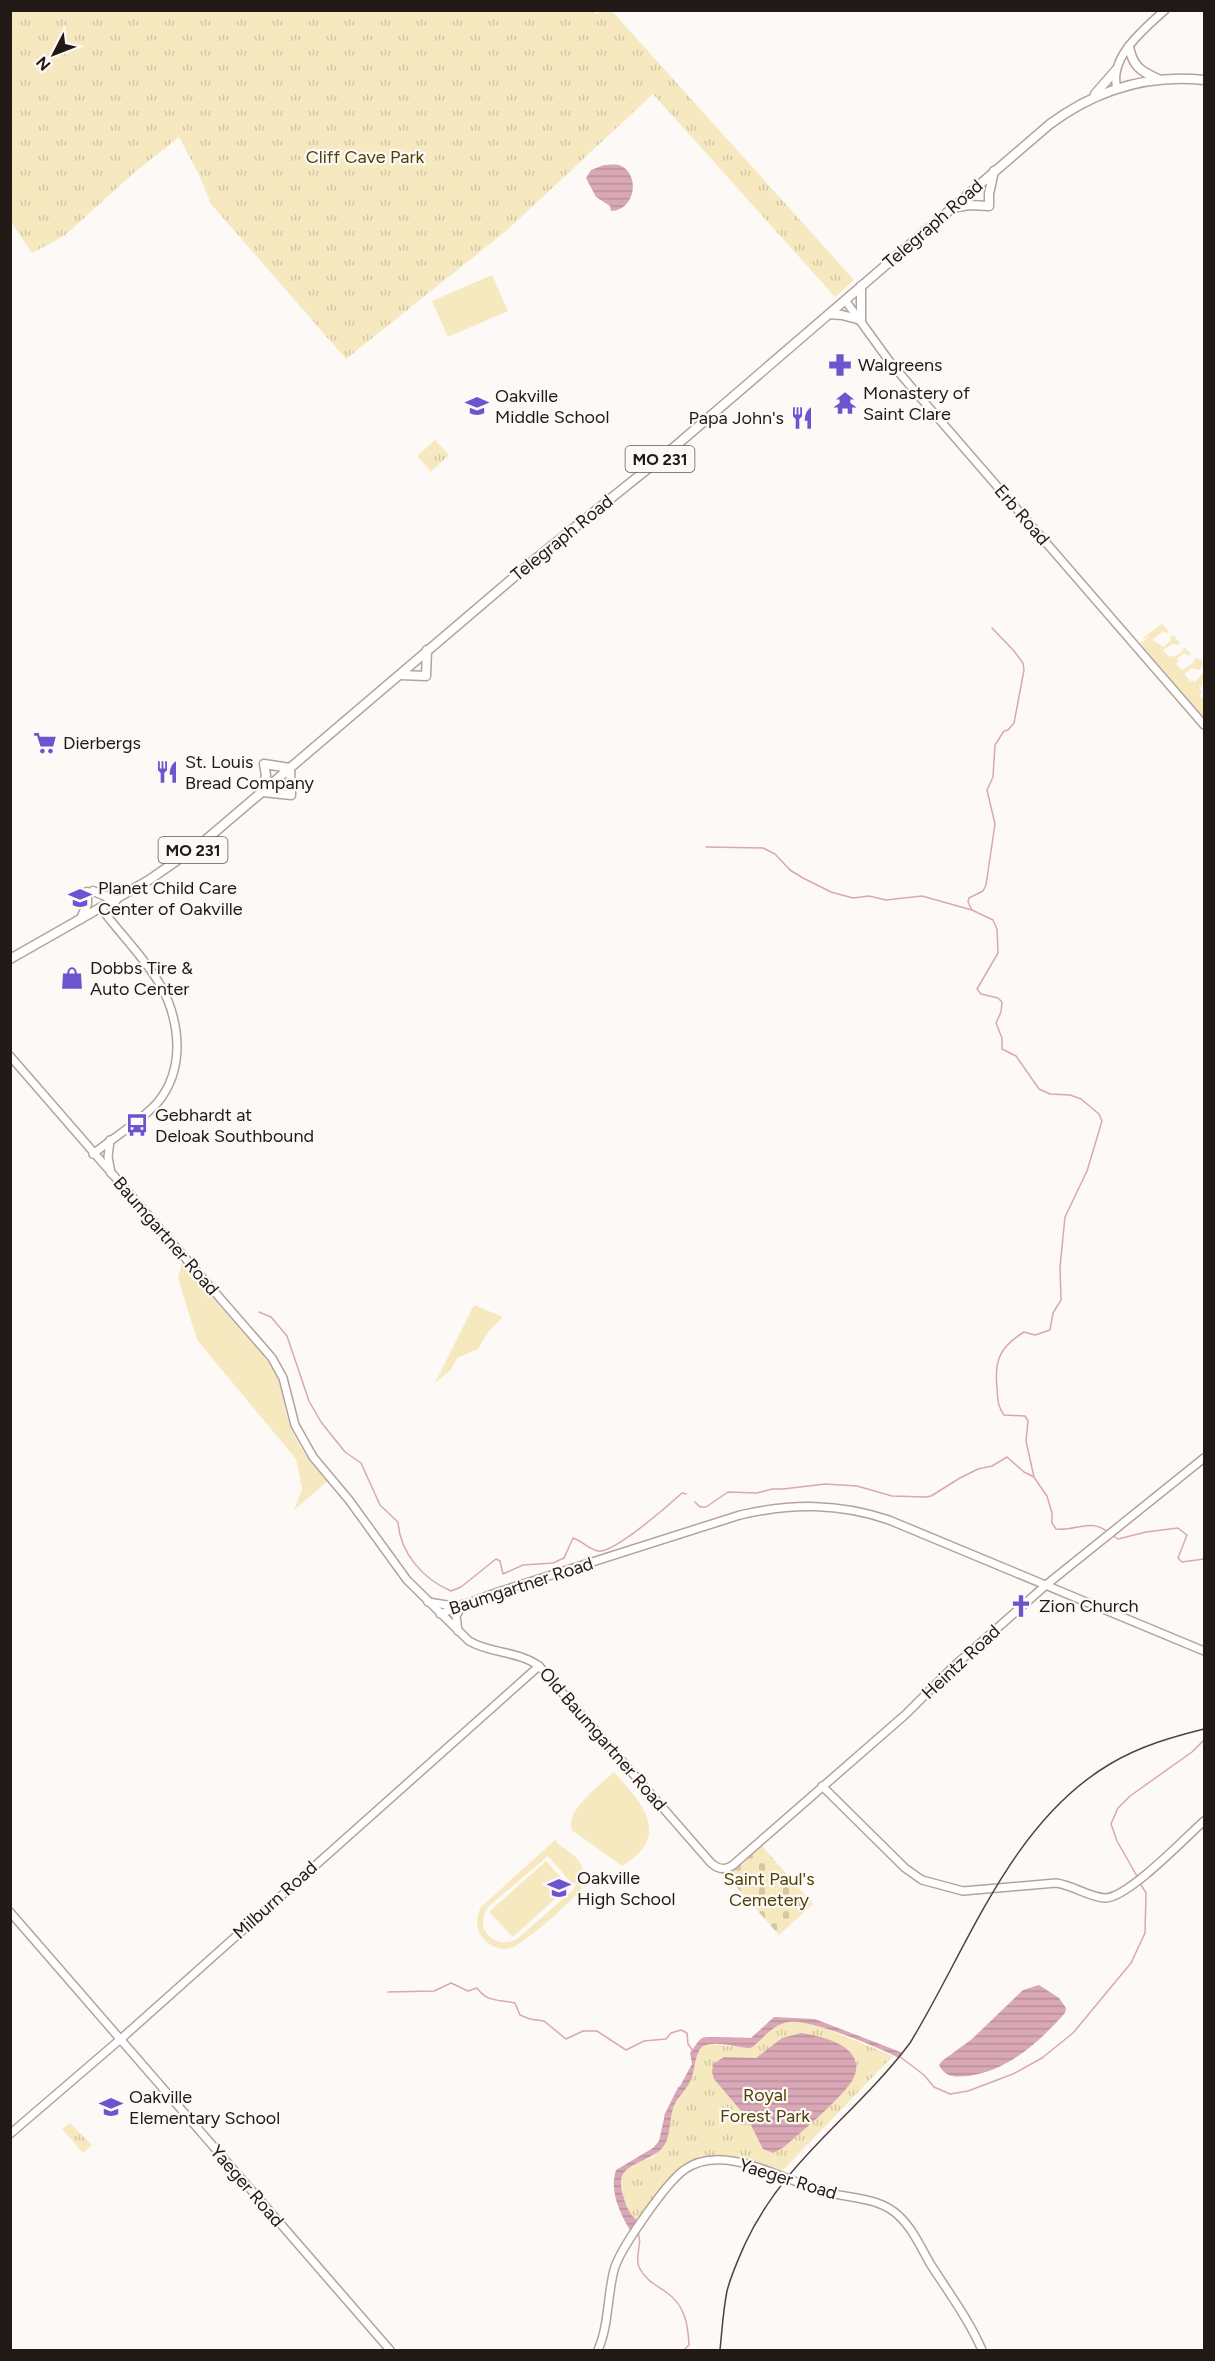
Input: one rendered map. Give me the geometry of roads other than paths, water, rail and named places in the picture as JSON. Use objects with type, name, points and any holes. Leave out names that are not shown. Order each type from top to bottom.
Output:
[{"type":"main road","points":[[1129,47],[1131,59],[1138,68],[1158,79]]},
{"type":"main road","points":[[1093,97],[1116,70]]},
{"type":"main road","name":"Telegraph Road","points":[[10,959],[116,900],[182,858],[263,792],[534,560],[659,460],[1050,124],[1093,97],[1117,88],[1158,79],[1204,80]]},
{"type":"main road","points":[[951,208],[969,205],[989,206],[994,171]]},
{"type":"main road","points":[[828,314],[850,316],[861,320],[861,286]]},
{"type":"main road","points":[[399,675],[426,676],[428,650]]},
{"type":"main road","points":[[264,764],[290,768],[291,795],[263,792],[266,775],[264,764]]},
{"type":"main road","points":[[81,919],[90,892],[116,900]]},
{"type":"street","points":[[1117,88],[1116,70],[1129,47],[1165,10]]},
{"type":"street","name":"Erb Road","points":[[845,300],[890,362],[1204,725]]},
{"type":"street","points":[[93,1154],[149,1110],[165,1092],[175,1069],[177,1036],[171,1006],[160,981],[101,908]]},
{"type":"street","name":"Baumgartner Road","points":[[10,1056],[272,1358],[283,1378],[295,1425],[306,1446],[357,1510],[399,1570],[440,1614],[459,1605],[740,1515],[796,1506],[828,1506],[877,1516],[1204,1651]]},
{"type":"street","points":[[110,1140],[108,1157],[112,1174]]},
{"type":"street","name":"Heintz Road","points":[[721,1869],[733,1865],[906,1714],[951,1668],[1046,1585],[1204,1458]]},
{"type":"street","points":[[1061,1573],[1060,1582],[1066,1593]]},
{"type":"street","points":[[428,1602],[459,1605],[456,1616],[458,1631]]},
{"type":"street","name":"Old Baumgartner Road","points":[[440,1614],[458,1631],[480,1646],[528,1658],[540,1666],[711,1863],[721,1869]]},
{"type":"street","name":"Milburn Road","points":[[10,2134],[120,2040],[540,1666]]},
{"type":"street","points":[[822,1786],[911,1873],[928,1883],[963,1891],[1056,1883],[1097,1896],[1108,1898],[1119,1895],[1142,1878],[1204,1821]]},
{"type":"street","name":"Yaeger Road","points":[[10,1912],[390,2350]]},
{"type":"street","name":"Yaeger Road","points":[[598,2350],[605,2329],[614,2271],[620,2256],[676,2177],[690,2167],[710,2161],[731,2162],[765,2169],[818,2190],[879,2203],[893,2210],[910,2229],[971,2326],[982,2350]]},
{"type":"waterway","points":[[972,910],[968,902],[969,898],[983,891],[986,885],[995,824],[987,790],[993,777],[995,745],[1004,731],[1014,723],[1024,670],[1023,663],[1014,651],[992,628]]},
{"type":"waterway","points":[[706,847],[763,848],[775,854],[790,870],[803,878],[831,892],[853,898],[869,896],[886,900],[922,896],[972,910],[993,920],[997,929],[998,953],[977,989],[981,994],[998,998],[1002,1002],[996,1023],[1002,1038],[1002,1049],[1016,1056],[1039,1089],[1050,1094],[1070,1095],[1081,1099],[1099,1114],[1102,1121],[1087,1171],[1065,1217],[1060,1267],[1061,1300],[1053,1313],[1050,1330],[1035,1335],[1024,1332],[1009,1343],[998,1362],[996,1378],[999,1405],[1004,1415],[1025,1416],[1028,1421],[1026,1441],[1034,1477]]},
{"type":"waterway","points":[[259,1312],[271,1317],[287,1336],[309,1401],[321,1422],[345,1452],[361,1463],[380,1505],[398,1522],[408,1554],[431,1580],[451,1591],[461,1587],[496,1559],[500,1561],[503,1574],[523,1565],[553,1563],[564,1558],[573,1538],[595,1550],[605,1550],[641,1528],[682,1493],[686,1494]]},
{"type":"waterway","points":[[695,1502],[700,1507],[706,1507],[728,1492],[757,1493],[772,1489],[825,1484],[857,1486],[892,1496],[926,1497],[978,1469],[992,1466],[1007,1457],[1024,1472],[1034,1477],[1047,1496],[1052,1513],[1052,1523],[1056,1529],[1089,1525],[1108,1532]]},
{"type":"waterway","points":[[1112,1535],[1118,1539],[1146,1532],[1178,1528],[1187,1535],[1178,1558],[1182,1562],[1204,1559]]},
{"type":"waterway","points":[[1138,1878],[1117,1841],[1111,1824],[1118,1808],[1130,1796],[1192,1752],[1204,1740]]},
{"type":"waterway","points":[[899,2056],[924,2075],[934,2087],[950,2094],[968,2091],[1013,2074],[1042,2058],[1073,2033],[1131,1963],[1145,1933],[1146,1893],[1140,1883]]},
{"type":"waterway","points":[[388,1992],[434,1991],[451,1983],[468,1991],[477,1988],[485,1996],[494,2000],[515,2003],[520,2015],[544,2021],[566,2039],[583,2031],[597,2031],[626,2050],[644,2041],[666,2039],[671,2033],[681,2030],[687,2033],[688,2044],[693,2051]]},
{"type":"waterway","points":[[665,2115],[679,2087]]},
{"type":"waterway","points":[[637,2231],[640,2240],[638,2262],[641,2272],[672,2297],[684,2316],[689,2345],[684,2350]]},
{"type":"railway","points":[[720,2350],[724,2306],[729,2285],[745,2244],[761,2214],[800,2162],[867,2093],[910,2043],[994,1890],[1018,1853],[1045,1819],[1075,1789],[1110,1764],[1144,1747],[1204,1729]]},
{"type":"place","name":"Walgreens","points":[[840,365]]},
{"type":"place","name":"Monastery of Saint Clare","points":[[845,403]]},
{"type":"place","name":"Oakville Middle School","points":[[477,406]]},
{"type":"place","name":"Papa John's","points":[[802,418]]},
{"type":"place","name":"Dierbergs","points":[[45,743]]},
{"type":"place","name":"St. Louis Bread Company","points":[[167,772]]},
{"type":"place","name":"Planet Child Care Center of Oakville","points":[[80,898]]},
{"type":"place","name":"Dobbs Tire & Auto Center","points":[[72,978]]},
{"type":"place","name":"Gebhardt at Deloak Southbound","points":[[137,1125]]},
{"type":"place","name":"Zion Church","points":[[1021,1606]]},
{"type":"place","name":"Oakville High School","points":[[559,1888]]},
{"type":"place","name":"Oakville Elementary School","points":[[111,2107]]},
{"type":"park label","name":"Cliff Cave Park","points":[[365,157]]},
{"type":"park label","name":"Saint Paul's Cemetery","points":[[769,1889]]},
{"type":"park label","name":"Royal Forest Park","points":[[765,2105]]}]
